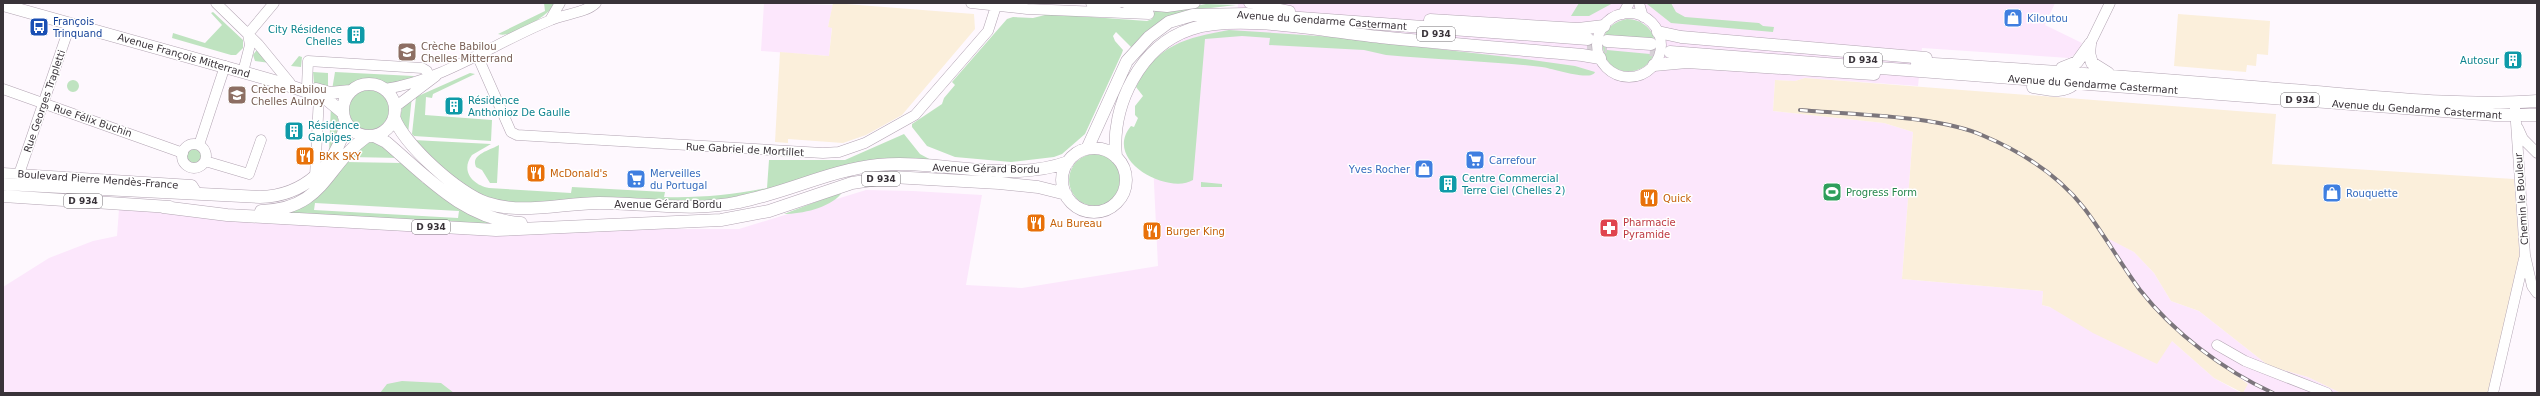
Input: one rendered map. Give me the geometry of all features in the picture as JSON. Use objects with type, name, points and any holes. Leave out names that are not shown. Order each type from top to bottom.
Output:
[{"type":"main road","name":"Avenue François Mitterrand","points":[[3,5],[72,23],[90,30],[225,66],[278,82],[330,100],[344,117]]},
{"type":"main road","points":[[1197,9],[1220,8],[1290,11],[1578,29],[1604,26]]},
{"type":"main road","name":"Avenue du Gendarme Castermant","points":[[1197,9],[1588,42],[1285,26]]},
{"type":"main road","name":"D 934","points":[[1087,149],[1127,61],[1149,37],[1161,27],[1197,9]]},
{"type":"main road","name":"Avenue François Mitterrand","points":[[3,15],[69,28],[90,30]]},
{"type":"main road","name":"Avenue Gérard Bordu","points":[[700,221],[754,214],[846,185],[892,177],[999,183],[1038,187],[1066,194],[1072,202],[1085,210],[1096,212],[1111,207],[1119,200],[1126,185],[1124,169],[1116,157],[1115,131],[1127,91],[1146,60],[1171,38],[1192,28],[1219,24],[1285,26]]},
{"type":"main road","points":[[1285,26],[1448,44],[1582,54],[1600,58]]},
{"type":"main road","points":[[1658,32],[1681,36],[2057,70],[2077,62],[2090,44]]},
{"type":"main road","points":[[1607,44],[1651,47]]},
{"type":"main road","points":[[1654,65],[1677,62],[1815,72],[1964,75],[2054,90],[2068,89],[2075,83],[2081,72],[2090,44]]},
{"type":"main road","points":[[2090,44],[2089,53],[2092,63],[2113,74]]},
{"type":"main road","name":"Avenue du Gendarme Castermant","points":[[1964,75],[1670,49],[2057,70],[2425,100],[2514,103]]},
{"type":"main road","name":"Avenue François Mitterrand","points":[[278,82],[290,83],[330,93],[350,91]]},
{"type":"main road","name":"Avenue du Gendarme Castermant","points":[[2075,83],[2517,116]]},
{"type":"main road","points":[[163,207],[257,211],[287,207],[305,200],[319,189],[354,147],[370,136],[383,132],[390,126],[395,112],[393,100],[385,89],[367,84],[350,91],[343,104],[344,117],[351,130],[370,136]]},
{"type":"main road","name":"D 934","points":[[2514,103],[2537,101]]},
{"type":"main road","name":"Avenue Gérard Bordu","points":[[395,112],[397,125],[407,139],[456,186],[477,199],[505,207],[597,203],[711,206],[738,203],[851,169],[880,165],[1037,170],[1068,162],[1076,154],[1087,149]]},
{"type":"main road","name":"D 934","points":[[2517,116],[2537,114]]},
{"type":"main road","name":"Boulevard Pierre Mendès-France","points":[[3,184],[78,188],[195,189],[274,197],[297,190],[315,177],[340,144],[344,117]]},
{"type":"main road","name":"D 934","points":[[370,136],[386,142],[459,203],[490,217],[527,224],[612,218],[700,221]]},
{"type":"main road","points":[[1087,149],[1099,149],[1116,157]]},
{"type":"main road","points":[[1066,194],[1062,178],[1068,162]]},
{"type":"main road","name":"D 934","points":[[3,196],[163,207],[234,215],[490,230],[700,221]]},
{"type":"street","points":[[216,3],[248,34],[290,83]]},
{"type":"street","points":[[248,34],[274,3]]},
{"type":"street","points":[[550,20],[560,3]]},
{"type":"street","points":[[385,89],[401,86],[439,73],[550,20],[586,9],[596,3]]},
{"type":"street","points":[[971,3],[1113,6]]},
{"type":"street","points":[[1092,3],[1149,14]]},
{"type":"street","name":"Avenue du Gendarme Castermant","points":[[1125,3],[1197,9]]},
{"type":"street","name":"Avenue du Gendarme Castermant","points":[[1249,3],[1290,11]]},
{"type":"street","points":[[1622,14],[1629,3]]},
{"type":"street","points":[[1639,3],[1643,17],[1658,32],[1661,49],[1654,65],[1638,76],[1623,76],[1609,70],[1600,58],[1597,42],[1604,26],[1616,16],[1622,14],[1643,17]]},
{"type":"street","points":[[2090,44],[2110,3]]},
{"type":"street","name":"Rue Gabriel de Mortillet","points":[[477,55],[511,132],[516,135],[816,153],[839,152],[865,143],[915,115],[988,31],[998,4]]},
{"type":"street","name":"Rue Georges Trapletti","points":[[19,174],[69,28]]},
{"type":"street","points":[[243,72],[250,45],[248,34]]},
{"type":"street","points":[[307,87],[308,61],[420,68],[425,69],[428,76]]},
{"type":"street","points":[[199,145],[225,66]]},
{"type":"street","points":[[395,112],[439,73]]},
{"type":"street","name":"Rue Félix Buchin","points":[[3,89],[183,153]]},
{"type":"street","points":[[315,177],[319,96]]},
{"type":"street","name":"Chemin le Bouleur","points":[[2514,103],[2518,128],[2518,170],[2525,255],[2532,286],[2537,293]]},
{"type":"street","points":[[2517,116],[2523,106],[2537,105]]},
{"type":"street","points":[[2518,128],[2524,139],[2537,153]]},
{"type":"street","points":[[205,161],[249,174],[261,140]]},
{"type":"street","points":[[199,145],[205,150],[205,161],[201,167],[194,168],[184,163],[183,153],[188,146],[199,145]]},
{"type":"street","name":"Boulevard Pierre Mendès-France","points":[[3,174],[19,174],[195,189],[194,168]]},
{"type":"street","points":[[2493,393],[2525,255]]},
{"type":"street","points":[[2217,344],[2245,361],[2327,393]]},
{"type":"shaded area","points":[[764,3],[833,5],[828,27],[832,27],[829,56],[761,51]]},
{"type":"shaded area","points":[[833,3],[974,14],[975,29],[902,115],[866,135],[843,143],[788,139],[788,143],[775,142],[780,52],[829,56],[832,28],[828,27]]},
{"type":"shaded area","points":[[1238,3],[2055,3],[2045,25],[2082,43],[2077,53],[2069,58],[1922,48],[1918,86],[1805,78],[1795,81],[1775,80],[1773,111],[1884,123],[1913,132],[1902,279],[2043,291],[2042,305],[2172,341],[2214,378],[2241,393],[3,393],[3,287],[49,258],[93,241],[117,236],[119,209],[254,222],[600,229],[739,229],[866,190],[913,191],[982,195],[966,285],[1022,288],[1158,266],[1150,101],[1172,42],[1192,35],[1237,26]]},
{"type":"shaded area","points":[[2178,14],[2270,21],[2268,55],[2257,54],[2256,66],[2247,65],[2246,72],[2174,66]]},
{"type":"shaded area","points":[[1805,78],[2276,114],[2272,164],[2514,179],[2521,273],[2493,393],[2341,393],[2308,377],[2269,366],[2199,311],[2171,301],[2154,273],[2134,252],[2109,239],[2107,245],[2139,292],[2160,314],[2200,350],[2248,384],[2243,393],[2214,378],[2172,341],[2157,364],[2093,333],[2050,307],[2042,305],[2043,291],[1902,279],[1913,132],[1884,123],[1773,111],[1775,80],[1795,81]]},
{"type":"shaded area","points":[[2109,238],[2134,252],[2154,273],[2171,301],[2199,311],[2269,366],[2308,377],[2341,393],[2243,393],[2248,383],[2200,350],[2160,314],[2139,291],[2107,245]]},
{"type":"green space","points":[[544,3],[557,3],[546,14],[521,30],[504,35],[498,34],[545,11]]},
{"type":"green space","points":[[1579,3],[1613,3],[1589,16],[1571,16]]},
{"type":"green space","points":[[1671,3],[1676,12],[1685,17],[1759,23],[1763,26],[1774,27],[1773,32],[1671,23],[1647,4]]},
{"type":"green space","points":[[1206,4],[1236,5],[1194,10],[1132,48],[1116,32],[1113,36],[1115,41],[1123,50],[1122,53],[1085,134],[1062,154],[1054,157],[1011,162],[955,157],[927,146],[912,127],[912,124],[942,104],[944,98],[955,85],[952,82],[1007,19],[1013,17],[1033,18],[1049,14],[1147,21],[1152,19],[1155,10],[1173,10]]},
{"type":"green space","points":[[213,12],[243,40],[243,48],[236,55],[231,55],[172,38],[173,33],[205,43],[222,25],[211,13]]},
{"type":"green space","points":[[1627,19],[1640,22],[1650,29],[1655,41],[1655,47],[1653,57],[1645,66],[1637,70],[1625,71],[1615,68],[1607,61],[1603,41],[1607,31],[1614,24]],"holes":[[[1607,37],[1651,41],[1650,54],[1607,50]]]},
{"type":"green space","points":[[1229,30],[1334,37],[1525,59],[1575,66],[1595,72],[1592,75],[1586,76],[1570,74],[1542,67],[1523,65],[1386,55],[1364,50],[1269,45],[1270,38],[1242,36],[1205,39],[1193,180],[1182,183],[1169,183],[1155,179],[1142,172],[1132,162],[1125,151],[1124,139],[1131,126],[1134,127],[1138,118],[1135,115],[1135,106],[1143,96],[1136,87],[1144,73],[1153,61],[1174,45],[1199,36]]},
{"type":"green space","points":[[256,51],[258,51],[270,63],[255,61],[253,55]]},
{"type":"green space","points":[[299,56],[302,57],[301,67],[291,66]]},
{"type":"green space","points":[[313,72],[328,73],[328,89],[314,84]]},
{"type":"green space","points":[[335,72],[413,76],[415,78],[388,84],[378,79],[364,78],[345,88],[332,90]]},
{"type":"green space","points":[[470,73],[475,74],[433,94],[432,98],[426,97],[425,115],[492,120],[491,141],[414,136],[412,134],[416,97]]},
{"type":"green space","points":[[73,80],[77,82],[79,86],[77,90],[73,92],[69,90],[67,86],[69,82]]},
{"type":"green space","points":[[373,90],[380,93],[386,99],[389,110],[388,118],[380,127],[373,130],[365,130],[358,127],[350,118],[349,106],[352,99],[361,91]]},
{"type":"green space","points":[[412,96],[408,134],[400,116],[403,106]]},
{"type":"green space","points":[[331,105],[338,119],[339,129],[336,140],[329,153]]},
{"type":"green space","points":[[904,134],[920,154],[933,161],[898,161],[739,200],[514,205],[470,193],[413,140],[491,144],[472,155],[467,166],[468,172],[473,180],[478,184],[489,188],[571,193],[572,187],[665,192],[664,197],[690,197],[716,196],[767,188],[769,160],[845,160]]},
{"type":"green space","points":[[376,142],[400,158],[350,157],[366,143]]},
{"type":"green space","points":[[499,145],[497,183],[490,183],[482,170],[476,167],[475,163],[476,159],[482,153]]},
{"type":"green space","points":[[191,148],[197,148],[202,153],[200,162],[197,164],[191,164],[186,159],[186,153]]},
{"type":"green space","points":[[1095,154],[1105,156],[1113,162],[1119,170],[1121,180],[1119,190],[1113,198],[1105,204],[1095,206],[1085,204],[1077,198],[1071,190],[1069,180],[1071,170],[1077,162],[1085,156]]},
{"type":"green space","points":[[346,162],[402,163],[423,183],[424,182],[502,225],[280,213]],"holes":[[[315,203],[459,211],[458,218],[314,210]]]},
{"type":"green space","points":[[1201,182],[1222,184],[1222,187],[1201,187]]},
{"type":"green space","points":[[839,193],[841,194],[830,203],[815,209],[799,213],[784,214]]},
{"type":"green space","points":[[402,381],[441,383],[454,393],[380,393],[387,384]]},
{"type":"tunnel","points":[[1587,46],[1607,47]]},
{"type":"tunnel","points":[[1650,50],[1670,52]]},
{"type":"railway","points":[[1800,110],[1894,117],[1943,124],[1965,129],[2012,149],[2051,175],[2074,196],[2084,208],[2140,290],[2168,321],[2200,349],[2218,362],[2254,384],[2273,393]]},
{"type":"place","name":"Kiloutou","points":[[2013,18]]},
{"type":"place","name":"François Trinquand","points":[[39,27]]},
{"type":"place","name":"City Résidence Chelles","points":[[356,35]]},
{"type":"place","name":"Crèche Babilou Chelles Mitterrand","points":[[407,52]]},
{"type":"place","name":"Autosur","points":[[2513,60]]},
{"type":"place","name":"Crèche Babilou Chelles Aulnoy","points":[[237,95]]},
{"type":"place","name":"Résidence Anthonioz De Gaulle","points":[[454,106]]},
{"type":"place","name":"Résidence Galpiges","points":[[294,131]]},
{"type":"place","name":"BKK SKY","points":[[305,156]]},
{"type":"place","name":"Carrefour","points":[[1475,160]]},
{"type":"place","name":"Yves Rocher","points":[[1424,169]]},
{"type":"place","name":"McDonald's","points":[[536,173]]},
{"type":"place","name":"Merveilles du Portugal","points":[[636,179]]},
{"type":"place","name":"Centre Commercial Terre Ciel (Chelles 2)","points":[[1448,184]]},
{"type":"place","name":"Progress Form","points":[[1832,192]]},
{"type":"place","name":"Rouquette","points":[[2332,193]]},
{"type":"place","name":"Quick","points":[[1649,198]]},
{"type":"place","name":"Au Bureau","points":[[1036,223]]},
{"type":"place","name":"Pharmacie Pyramide","points":[[1609,228]]},
{"type":"place","name":"Burger King","points":[[1152,231]]}]
